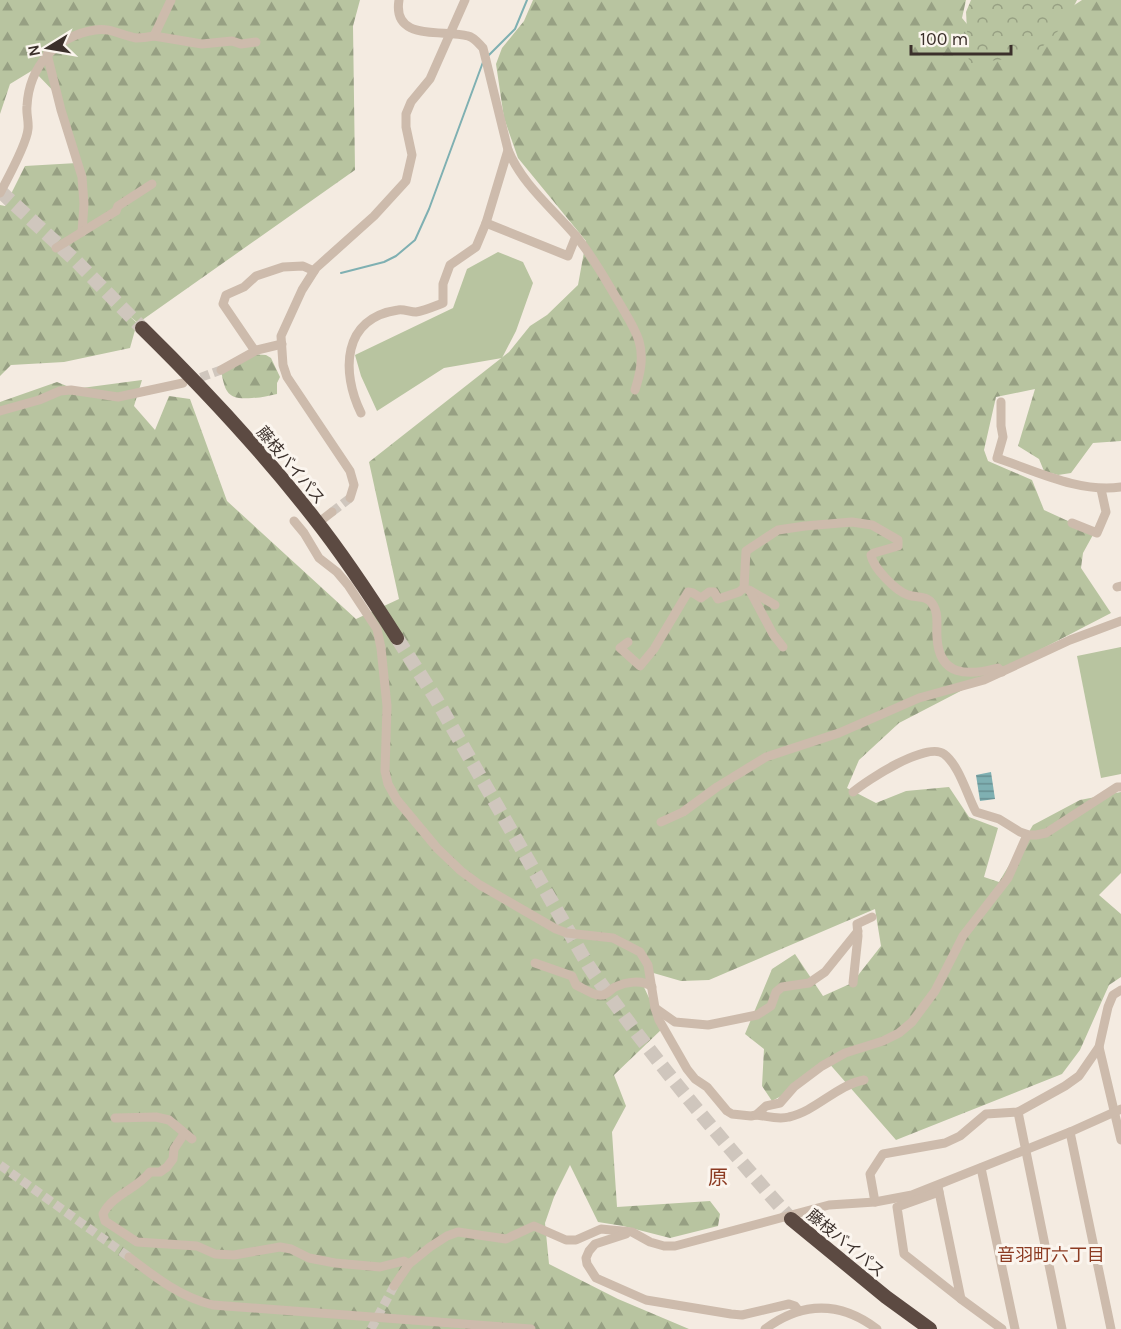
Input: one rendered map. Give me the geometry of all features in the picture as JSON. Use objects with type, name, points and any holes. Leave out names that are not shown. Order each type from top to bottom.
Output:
[{"type":"highway","name":"藤枝バイパス","points":[[142,328],[183,368],[314,518],[362,584],[397,638]]},
{"type":"highway","name":"藤枝バイパス","points":[[921,1329],[861,1282],[791,1219],[886,1297],[930,1329]]},
{"type":"street","points":[[154,36],[171,0]]},
{"type":"street","points":[[399,0],[399,17],[403,24],[412,29],[471,36],[483,48],[512,160],[533,190],[576,236],[595,261],[640,342],[642,369],[635,390]]},
{"type":"street","points":[[350,498],[354,485],[350,471],[287,377],[283,365],[281,336],[302,290],[314,271],[333,251],[374,216],[406,181],[412,155],[406,127],[406,114],[411,102],[430,79],[465,0]]},
{"type":"street","points":[[0,192],[28,130],[27,106],[30,84],[47,54],[56,46],[98,29],[112,30],[136,38],[154,36],[202,44],[232,41],[241,44],[255,42]]},
{"type":"street","points":[[47,54],[81,177],[84,204],[82,232]]},
{"type":"street","points":[[361,412],[352,395],[350,372],[350,349],[355,335],[361,326],[370,320],[396,310],[415,312],[443,303],[443,284],[450,265],[476,247],[486,223],[508,150]]},
{"type":"street","points":[[56,248],[116,211],[118,206],[152,184]]},
{"type":"street","points":[[486,223],[568,256],[576,236]]},
{"type":"street","points":[[255,351],[223,304],[226,295],[244,286],[256,276],[283,267],[303,266],[314,271]]},
{"type":"street","points":[[221,370],[255,351],[282,344]]},
{"type":"street","points":[[0,411],[39,400],[60,391],[71,390],[118,397],[183,383]]},
{"type":"street","points":[[1002,402],[1003,437],[997,458],[1084,487],[1101,489],[1121,487]]},
{"type":"street","points":[[1072,523],[1097,533],[1106,517],[1101,489]]},
{"type":"street","points":[[323,519],[332,512]]},
{"type":"street","points":[[294,521],[307,531],[319,558],[337,572],[348,585],[377,629],[387,706],[385,771],[388,784],[397,800],[436,848],[480,885],[556,929],[567,933],[613,938],[640,952],[648,965],[659,1020],[687,1069],[695,1079],[707,1086],[727,1111],[742,1116],[756,1115],[780,1119],[789,1117],[803,1112],[851,1083],[864,1080]]},
{"type":"street","points":[[783,646],[773,634],[747,589],[746,551],[778,530],[852,522],[872,525],[898,540],[899,544],[892,549],[871,555],[871,560],[899,590],[930,601],[937,616],[938,646],[944,661],[950,668],[970,674],[998,668],[1002,672]]},
{"type":"street","points":[[628,642],[620,648],[640,666],[654,650],[688,592],[693,592],[701,598],[709,592],[714,592],[718,599],[747,589],[775,604]]},
{"type":"street","points":[[661,822],[683,812],[717,787],[766,757],[839,733],[919,698],[974,684],[1070,640],[1121,621]]},
{"type":"street","points":[[853,792],[869,778],[900,764],[909,756],[939,751],[955,768],[976,812],[999,819],[1027,835],[1046,833],[1121,787]]},
{"type":"street","points":[[756,1115],[766,1106],[780,1102],[794,1087],[822,1066],[845,1053],[884,1041],[899,1033],[912,1022],[935,991],[963,936],[1008,878],[1027,835]]},
{"type":"street","points":[[852,983],[857,924],[872,916]]},
{"type":"street","points":[[655,1008],[675,1022],[708,1025],[757,1015],[771,1005],[776,992],[782,987],[809,983],[825,972],[858,931]]},
{"type":"street","points":[[535,963],[572,976],[576,985],[599,995],[605,995],[614,987],[636,982],[646,982],[652,987]]},
{"type":"street","points":[[875,1202],[870,1174],[883,1154],[945,1143],[960,1137],[986,1114],[1018,1112],[1079,1076],[1099,1047],[1108,1007],[1113,995],[1121,990]]},
{"type":"street","points":[[1099,1047],[1118,1111],[1121,1140]]},
{"type":"street","points":[[1002,1329],[904,1254],[897,1207],[981,1168],[1118,1111]]},
{"type":"street","points":[[1018,1112],[1062,1329]]},
{"type":"street","points":[[115,1118],[156,1117],[169,1120],[188,1136],[174,1149],[173,1159],[167,1167],[160,1172],[150,1172],[145,1179],[107,1206],[103,1214],[105,1221],[136,1242],[197,1246],[215,1254],[234,1255],[280,1247],[291,1249],[309,1258],[334,1263],[380,1267],[404,1261],[409,1264]]},
{"type":"street","points":[[1070,1132],[1111,1329]]},
{"type":"street","points":[[981,1168],[1015,1329]]},
{"type":"street","points":[[394,1286],[409,1264],[439,1241],[458,1232],[506,1239],[534,1226],[566,1240],[576,1240],[601,1229],[632,1232],[657,1244],[675,1246],[829,1205],[875,1202],[938,1188]]},
{"type":"street","points":[[938,1188],[961,1299]]},
{"type":"street","points":[[632,1232],[595,1244],[589,1251],[586,1258],[587,1264],[596,1278],[646,1300],[731,1314],[742,1314],[789,1304],[800,1311]]},
{"type":"street","points":[[129,1257],[178,1293],[195,1301],[213,1305],[416,1324],[531,1329]]},
{"type":"street","points":[[765,1329],[788,1315],[813,1308],[831,1308],[852,1313],[877,1329]]},
{"type":"green space","points":[[0,0],[360,0],[353,26],[355,170],[138,323],[127,314],[137,323],[130,348],[64,362],[11,365],[0,376],[0,205],[5,206],[25,166],[77,163],[62,100],[33,70],[10,84],[0,114]]},
{"type":"green space","points":[[533,0],[966,0],[962,18],[977,36],[1014,45],[1082,0],[1121,0],[1121,441],[1093,443],[1071,473],[1058,475],[1044,471],[1039,459],[1018,446],[1035,389],[996,397],[984,450],[988,461],[1032,480],[1044,510],[1094,533],[1083,553],[1081,568],[1111,613],[899,723],[859,760],[847,788],[876,803],[906,791],[949,787],[969,817],[998,828],[984,877],[999,882],[1033,825],[1080,800],[1121,792],[1121,873],[1099,895],[1121,914],[1121,977],[1109,985],[1080,1050],[1062,1074],[896,1140],[827,1061],[785,1094],[772,1101],[762,1086],[764,1049],[745,1034],[772,969],[795,954],[823,996],[852,983],[881,946],[875,909],[709,980],[681,981],[650,972],[643,985],[663,1028],[614,1075],[626,1106],[612,1132],[617,1207],[710,1201],[720,1214],[718,1226],[670,1238],[598,1222],[570,1165],[554,1197],[545,1223],[549,1264],[618,1299],[689,1329],[0,1329],[0,402],[57,382],[74,389],[142,380],[134,406],[155,430],[169,396],[190,399],[227,501],[356,619],[399,599],[369,462],[509,352],[530,326],[547,315],[578,285],[586,241],[518,158],[504,118],[496,64],[502,48],[524,21]]},
{"type":"green space","points":[[971,0],[1077,0],[1065,24],[1034,55],[969,64],[966,12]]},
{"type":"green space","points":[[498,252],[523,262],[533,283],[516,331],[502,358],[444,368],[377,411],[361,376],[355,355],[453,308],[467,269]]},
{"type":"green space","points":[[251,354],[266,355],[271,358],[280,377],[277,383],[277,394],[258,398],[237,398],[226,389],[221,370]]},
{"type":"green space","points":[[1121,647],[1121,774],[1101,778],[1077,656]]},
{"type":"water","points":[[991,772],[995,799],[980,801],[976,775]]},
{"type":"waterway","points":[[489,55],[515,29],[527,0]]},
{"type":"waterway","points":[[341,273],[384,262],[396,256],[415,240],[429,209],[483,62]]},
{"type":"tunnel","points":[[0,191],[76,261],[142,328]]},
{"type":"tunnel","points":[[188,382],[221,370]]},
{"type":"tunnel","points":[[332,512],[350,498]]},
{"type":"tunnel","points":[[397,638],[436,699],[588,965],[635,1031],[685,1095],[791,1219]]},
{"type":"tunnel","points":[[0,1165],[129,1257]]},
{"type":"tunnel","points":[[371,1329],[394,1286]]},
{"type":"district","name":"原","points":[[718,1177]]},
{"type":"district","name":"音羽町六丁目","points":[[1051,1255]]}]
